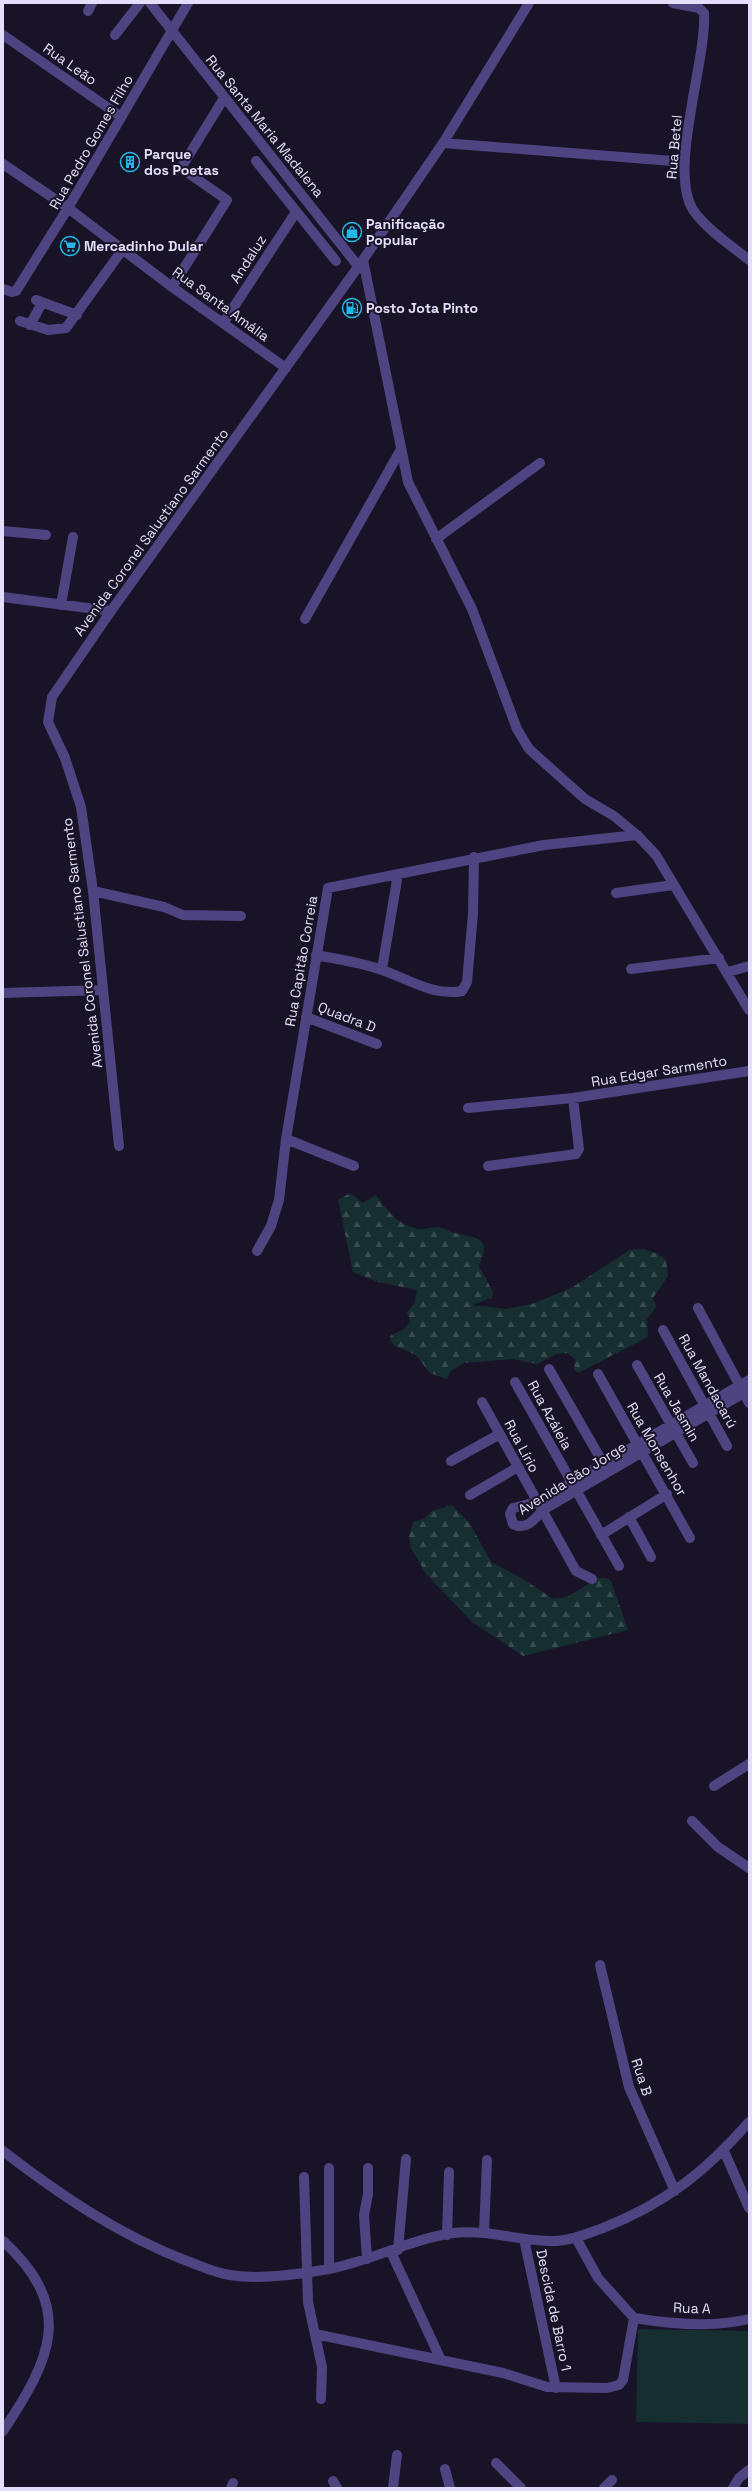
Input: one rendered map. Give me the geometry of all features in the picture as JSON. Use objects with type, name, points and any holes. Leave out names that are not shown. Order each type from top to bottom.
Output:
[{"type":"street","points":[[115,36],[140,3]]},
{"type":"street","name":"Rua Santa Maria Madalena","points":[[150,3],[224,98],[361,263]]},
{"type":"street","name":"Rua Pedro Gomes Filho","points":[[3,288],[14,292],[68,208],[120,116],[172,32],[188,3]]},
{"type":"street","name":"Avenida Coronel Salustiano Sarmento","points":[[119,1146],[93,891],[81,807],[72,779],[48,722],[48,714],[52,697],[111,611],[361,263],[443,142],[529,3]]},
{"type":"street","name":"Rua Betel","points":[[673,3],[702,10],[704,17],[685,162],[685,190],[696,215],[749,260]]},
{"type":"street","name":"Rua Leão","points":[[3,35],[120,116]]},
{"type":"street","points":[[172,287],[227,200],[181,168],[224,98]]},
{"type":"street","points":[[443,142],[685,162]]},
{"type":"street","points":[[256,161],[336,262]]},
{"type":"street","name":"Rua Santa Amália","points":[[3,164],[68,208],[172,287],[224,322],[286,368]]},
{"type":"street","name":"Andaluz","points":[[224,322],[296,212]]},
{"type":"street","points":[[20,321],[48,330],[60,330],[69,325],[123,249]]},
{"type":"street","points":[[361,263],[400,450],[410,488],[472,609],[507,706],[529,749],[585,799],[614,816],[637,835],[656,855],[673,885],[728,972],[749,1010]]},
{"type":"street","points":[[30,325],[39,301],[77,315]]},
{"type":"street","points":[[304,619],[400,450]]},
{"type":"street","points":[[436,539],[540,463]]},
{"type":"street","points":[[3,531],[46,535]]},
{"type":"street","points":[[61,605],[73,537]]},
{"type":"street","points":[[3,597],[111,611]]},
{"type":"street","name":"Rua Capitão Correia","points":[[257,1250],[277,1211],[286,1139],[328,888],[544,845],[637,835]]},
{"type":"street","points":[[316,955],[382,969],[423,986],[448,992],[462,991],[467,982],[473,914],[474,858]]},
{"type":"street","points":[[382,969],[398,874]]},
{"type":"street","points":[[616,893],[673,885]]},
{"type":"street","points":[[93,891],[164,908],[183,915],[241,916]]},
{"type":"street","points":[[631,969],[719,958]]},
{"type":"street","points":[[728,972],[749,966]]},
{"type":"street","points":[[3,993],[103,990]]},
{"type":"street","name":"Quadra D","points":[[306,1017],[377,1044]]},
{"type":"street","name":"Rua Edgar Sarmento","points":[[468,1108],[573,1098],[749,1071]]},
{"type":"street","name":"Rua Edgar Sarmento","points":[[488,1166],[576,1154],[579,1149],[573,1098]]},
{"type":"street","points":[[286,1139],[354,1166]]},
{"type":"street","points":[[698,1308],[744,1390],[749,1403]]},
{"type":"street","name":"Rua Mandacarú","points":[[663,1330],[708,1409],[727,1446]]},
{"type":"street","name":"Rua Jasmin","points":[[637,1365],[693,1463]]},
{"type":"street","points":[[549,1369],[606,1467]]},
{"type":"street","name":"Rua Monsenhor","points":[[598,1374],[667,1494],[690,1538]]},
{"type":"street","name":"Avenida São Jorge","points":[[540,1506],[575,1491],[606,1467],[744,1390],[749,1380]]},
{"type":"street","name":"Rua Azáleia","points":[[515,1382],[575,1491],[620,1566]]},
{"type":"street","name":"Rua Lírio","points":[[482,1402],[576,1571],[592,1579]]},
{"type":"street","points":[[451,1461],[500,1434]]},
{"type":"street","points":[[470,1495],[518,1467]]},
{"type":"street","name":"Avenida São Jorge","points":[[540,1506],[570,1482],[606,1467]]},
{"type":"street","points":[[601,1535],[667,1494]]},
{"type":"street","points":[[629,1517],[651,1557]]},
{"type":"street","points":[[714,1786],[749,1764]]},
{"type":"street","points":[[692,1821],[718,1847],[749,1868]]},
{"type":"street","name":"Rua B","points":[[600,1965],[629,2087],[675,2191]]},
{"type":"street","points":[[3,2151],[104,2222],[142,2243],[170,2255],[231,2275],[259,2276],[329,2269],[394,2251],[447,2234],[484,2233],[524,2239],[553,2241],[576,2238],[646,2210],[675,2191],[724,2151],[749,2122]]},
{"type":"street","points":[[724,2151],[749,2208]]},
{"type":"street","points":[[406,2159],[394,2251],[441,2360]]},
{"type":"street","points":[[484,2233],[487,2160]]},
{"type":"street","points":[[329,2168],[329,2269]]},
{"type":"street","points":[[367,2259],[364,2215],[368,2194],[368,2168]]},
{"type":"street","points":[[447,2234],[449,2172]]},
{"type":"street","points":[[304,2177],[308,2302],[322,2367],[321,2399]]},
{"type":"street","points":[[315,2334],[503,2373],[528,2382],[556,2388],[607,2388],[622,2383],[626,2374],[634,2318],[604,2286],[576,2238]]},
{"type":"street","name":"Descida de Barro 1","points":[[524,2239],[556,2388]]},
{"type":"street","points":[[3,2241],[30,2269],[43,2292],[49,2316],[48,2339],[41,2366],[21,2404],[3,2431]]},
{"type":"street","name":"Rua A","points":[[634,2318],[708,2323],[734,2323],[749,2319]]},
{"type":"street","points":[[393,2488],[397,2455]]},
{"type":"street","points":[[496,2463],[521,2488]]},
{"type":"street","points":[[445,2469],[450,2488]]},
{"type":"street","points":[[733,2488],[739,2478],[749,2470]]},
{"type":"street","points":[[604,2488],[612,2480]]},
{"type":"green space","points":[[350,1193],[363,1203],[376,1195],[397,1219],[414,1228],[423,1229],[438,1227],[477,1238],[481,1241],[484,1249],[479,1266],[493,1292],[492,1298],[472,1305],[506,1309],[532,1304],[571,1288],[630,1250],[644,1249],[658,1254],[666,1260],[668,1276],[653,1298],[656,1307],[647,1319],[648,1337],[578,1373],[574,1370],[575,1359],[567,1353],[557,1354],[537,1364],[513,1359],[464,1363],[451,1371],[447,1379],[430,1373],[416,1355],[395,1346],[390,1341],[390,1336],[404,1329],[410,1322],[407,1312],[414,1304],[417,1290],[378,1282],[353,1272],[338,1200]]},
{"type":"green space","points":[[452,1505],[470,1524],[491,1562],[523,1579],[553,1599],[567,1597],[598,1578],[607,1578],[611,1581],[628,1630],[523,1656],[472,1622],[426,1574],[411,1548],[409,1536],[413,1522],[424,1519],[432,1511]]},
{"type":"green space","points":[[638,2329],[749,2331],[749,2424],[636,2422]]},
{"type":"place","name":"Parque dos Poetas","points":[[130,162]]},
{"type":"place","name":"Panificação Popular","points":[[352,232]]},
{"type":"place","name":"Mercadinho Dular","points":[[70,246]]},
{"type":"place","name":"Posto Jota Pinto","points":[[352,308]]}]
